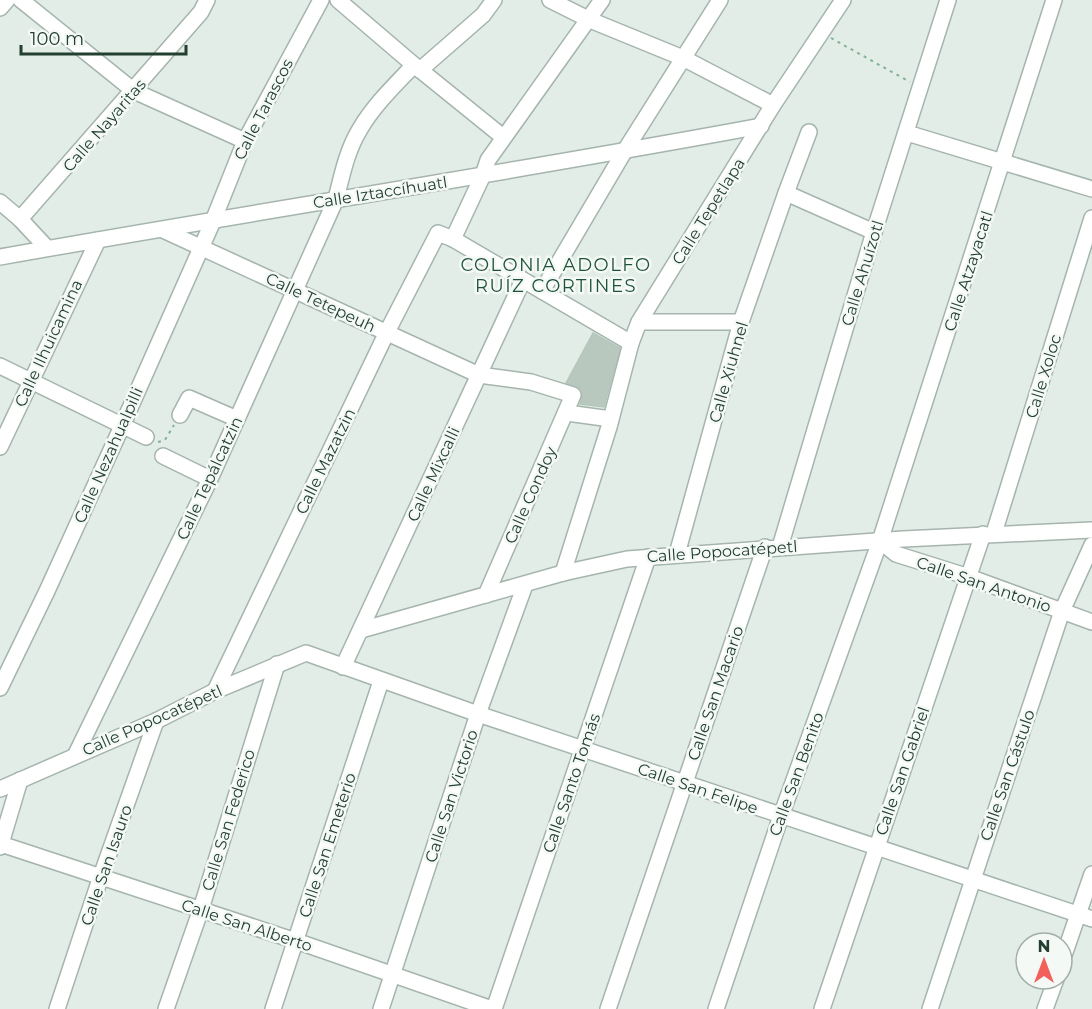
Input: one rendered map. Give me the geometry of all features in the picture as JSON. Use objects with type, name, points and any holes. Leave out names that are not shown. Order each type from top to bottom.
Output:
[{"type":"street","points":[[0,8],[7,0]]},
{"type":"street","points":[[21,0],[134,91],[245,141]]},
{"type":"street","name":"Calle Nayaritas","points":[[20,219],[134,91],[201,12],[207,0]]},
{"type":"street","name":"Calle Tarascos","points":[[213,221],[245,141],[321,0]]},
{"type":"street","points":[[338,0],[417,68],[503,137]]},
{"type":"street","name":"Calle Tepálcatzin","points":[[76,754],[210,479],[336,199],[349,153],[359,129],[374,110],[417,68],[483,15],[494,0]]},
{"type":"street","points":[[550,0],[590,20],[684,58],[773,105]]},
{"type":"street","points":[[602,0],[590,20],[488,160],[453,239],[631,343]]},
{"type":"street","points":[[542,291],[624,152],[720,0]]},
{"type":"street","name":"Calle Tepetlapa","points":[[563,573],[639,322],[773,105],[843,0]]},
{"type":"street","name":"Calle Ahuízotl","points":[[772,547],[948,0]]},
{"type":"street","name":"Calle Atzayacatl","points":[[880,541],[1054,0]]},
{"type":"street","name":"Calle Iztaccíhuatl","points":[[0,257],[624,152],[760,126]]},
{"type":"street","name":"Calle Xiuhnel","points":[[677,554],[741,322],[809,132]]},
{"type":"street","points":[[907,133],[1092,189]]},
{"type":"street","points":[[786,193],[874,232]]},
{"type":"street","points":[[0,202],[20,219],[47,248]]},
{"type":"street","name":"Calle Xoloc","points":[[988,534],[1092,218]]},
{"type":"street","name":"Calle Nezahualpilli","points":[[0,688],[47,591],[213,221]]},
{"type":"street","name":"Calle Tetepeuh","points":[[162,230],[479,375],[531,382],[573,395]]},
{"type":"street","name":"Calle Mazatzin","points":[[215,691],[387,332],[438,234],[453,239]]},
{"type":"street","name":"Calle Ilhuicamina","points":[[0,447],[98,240]]},
{"type":"street","name":"Calle Mixcalli","points":[[343,667],[523,280]]},
{"type":"street","points":[[639,322],[741,322]]},
{"type":"street","points":[[0,366],[146,437]]},
{"type":"street","name":"Calle Condoy","points":[[486,595],[573,395]]},
{"type":"street","points":[[177,420],[189,398],[237,419]]},
{"type":"street","points":[[567,413],[611,419]]},
{"type":"street","points":[[163,456],[210,479]]},
{"type":"street","name":"Calle Popocatépetl","points":[[361,630],[563,573],[627,559],[772,547],[1092,530]]},
{"type":"street","name":"Calle San Gabriel","points":[[822,1009],[969,577],[988,534]]},
{"type":"street","name":"Calle San Antonio","points":[[880,541],[896,554],[969,577],[1092,622]]},
{"type":"street","name":"Calle San Benito","points":[[716,1009],[781,816],[880,541]]},
{"type":"street","name":"Calle San Cástulo","points":[[930,1009],[1062,611],[1092,545]]},
{"type":"street","name":"Calle San Macario","points":[[608,1009],[684,783],[772,547]]},
{"type":"street","name":"Calle Santo Tomás","points":[[493,1009],[648,557]]},
{"type":"street","name":"Calle San Victorio","points":[[381,1009],[477,714],[525,585]]},
{"type":"street","name":"Calle Popocatépetl","points":[[0,789],[156,721],[215,691],[306,653]]},
{"type":"street","name":"Calle San Felipe","points":[[306,653],[477,714],[1085,917]]},
{"type":"street","name":"Calle San Federico","points":[[166,1009],[201,909],[277,664]]},
{"type":"street","name":"Calle San Emeterio","points":[[273,1009],[381,681]]},
{"type":"street","name":"Calle San Isauro","points":[[57,1009],[156,721]]},
{"type":"street","points":[[0,845],[20,780]]},
{"type":"street","name":"Calle San Alberto","points":[[0,845],[201,909],[493,1009]]},
{"type":"street","points":[[1074,938],[1085,917],[1092,873]]},
{"type":"street","points":[[1045,1009],[1052,991]]},
{"type":"path","points":[[820,33],[920,87]]},
{"type":"path","points":[[146,437],[157,442],[163,441],[177,420]]},
{"type":"building","points":[[593,333],[620,348],[604,407],[580,404],[583,394],[581,389],[566,383]]},
{"type":"district","name":"COLONIA ADOLFO RUÍZ CORTINES","points":[[556,275]]}]
